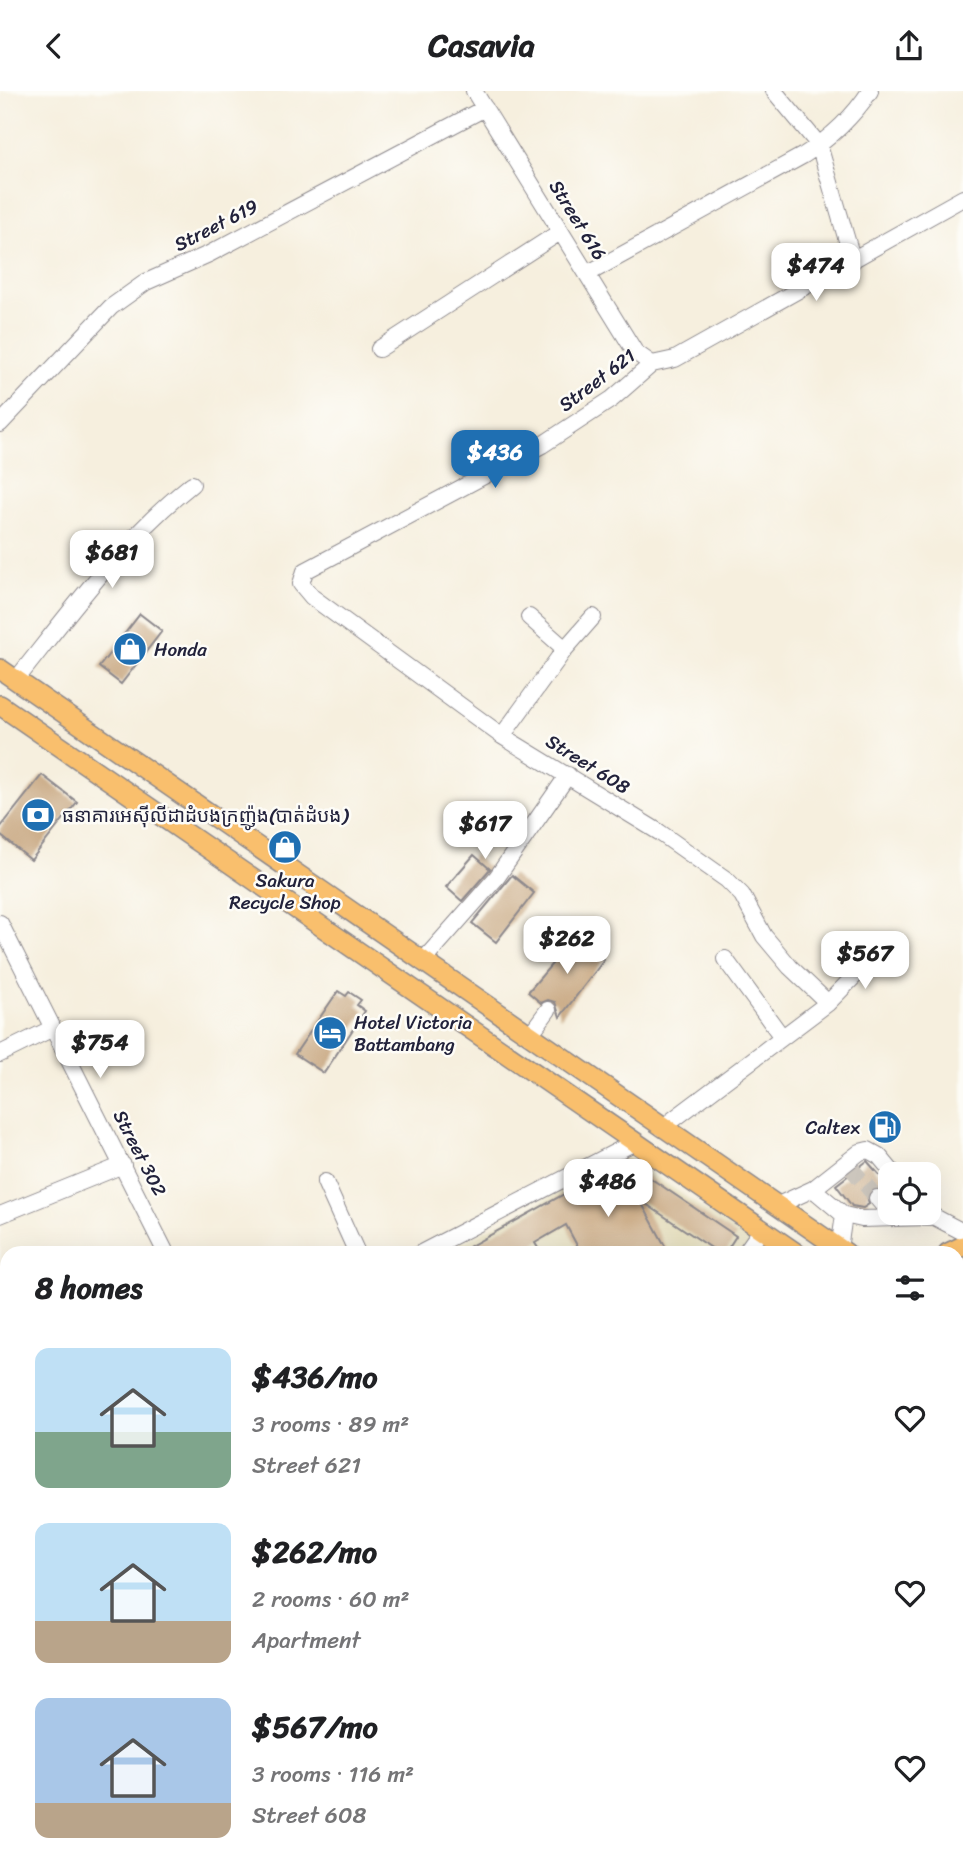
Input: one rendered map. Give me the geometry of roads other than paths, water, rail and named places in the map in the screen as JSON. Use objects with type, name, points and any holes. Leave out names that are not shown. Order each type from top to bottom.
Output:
[{"type":"main road","points":[[8,674],[835,1246]]},
{"type":"main road","points":[[0,705],[786,1246]]},
{"type":"street","name":"Street 616","points":[[474,91],[635,352],[652,364]]},
{"type":"street","points":[[774,91],[819,145],[853,261]]},
{"type":"street","points":[[587,274],[819,145],[861,105],[870,91]]},
{"type":"street","name":"Street 619","points":[[0,424],[111,307],[146,282],[209,254],[485,108]]},
{"type":"street","name":"Street 621","points":[[302,584],[305,571],[542,445],[612,399],[652,364],[675,359],[963,198]]},
{"type":"street","points":[[379,349],[560,232]]},
{"type":"street","points":[[8,674],[156,512],[192,484]]},
{"type":"street","name":"Street 608","points":[[302,584],[312,597],[502,736],[659,832],[727,880],[742,895],[764,936],[790,967],[828,1003]]},
{"type":"street","points":[[529,617],[565,649]]},
{"type":"street","points":[[502,736],[565,649],[593,617]]},
{"type":"street","points":[[422,963],[497,877],[568,775]]},
{"type":"street","name":"Street 302","points":[[0,923],[163,1246]]},
{"type":"street","points":[[662,1128],[828,1003],[876,954]]},
{"type":"street","points":[[725,959],[782,1038]]},
{"type":"street","points":[[529,1036],[548,1010]]},
{"type":"street","points":[[0,1054],[52,1028]]},
{"type":"street","points":[[434,1246],[635,1142]]},
{"type":"street","points":[[776,1206],[813,1189],[867,1150],[884,1162]]},
{"type":"street","points":[[0,1215],[123,1165]]},
{"type":"street","points":[[325,1182],[354,1246]]},
{"type":"street","points":[[813,1189],[844,1215],[862,1219],[878,1218]]},
{"type":"street","points":[[842,1246],[844,1215]]},
{"type":"street","points":[[941,1221],[963,1232]]},
{"type":"street","points":[[750,1246],[762,1229]]},
{"type":"tunnel","points":[[850,1167],[877,1198]]},
{"type":"place","name":"Honda","points":[[130,649]]},
{"type":"place","name":"ធនាគារអេស៊ីលីដាដំបងក្រញ៉ូង(បាត់ដំបង)","points":[[38,815]]},
{"type":"place","name":"Sakura Recycle Shop","points":[[285,847]]},
{"type":"place","name":"Hotel Victoria Battambang","points":[[330,1033]]},
{"type":"place","name":"Caltex","points":[[885,1127]]}]
